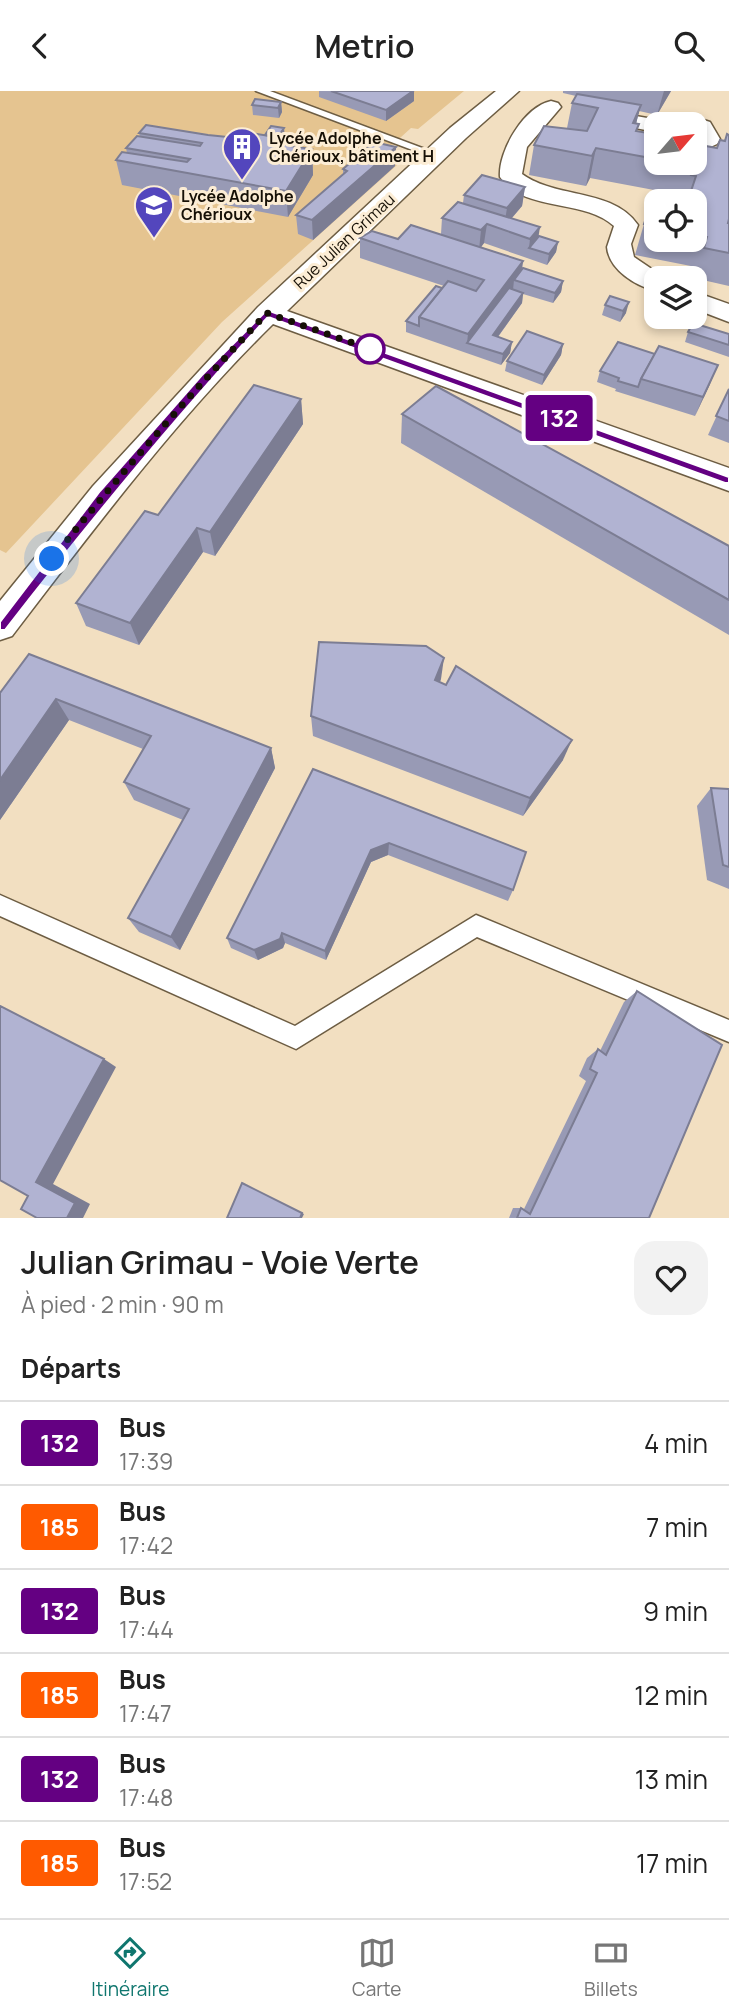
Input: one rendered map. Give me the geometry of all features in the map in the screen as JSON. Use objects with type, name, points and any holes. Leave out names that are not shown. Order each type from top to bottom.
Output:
[{"type":"street","name":"Rue Julian Grimau","points":[[0,626],[104,494],[206,377],[267,313],[435,155],[507,92]]},
{"type":"street","points":[[507,92],[551,107],[644,118]]},
{"type":"street","points":[[551,107],[526,131],[510,162],[511,177],[540,195],[593,207],[618,216],[626,225],[619,248],[621,257],[644,275]]},
{"type":"street","points":[[707,305],[729,314]]},
{"type":"street","points":[[267,313],[729,480]]},
{"type":"lane","points":[[261,91],[435,155]]},
{"type":"lane","points":[[0,905],[296,1038],[476,926],[729,1031]]},
{"type":"shaded area","name":"Lycée Adolphe Chérioux","points":[[0,91],[464,91],[418,129],[411,128],[390,147],[407,156],[222,322],[6,553],[0,550]]},
{"type":"building","points":[[331,91],[413,91],[386,110]]},
{"type":"building","points":[[577,94],[641,105],[633,123],[639,124],[636,131],[644,132],[644,157],[596,148],[592,156],[534,145],[544,126],[587,131],[598,108],[572,103]]},
{"type":"building","points":[[255,99],[281,102],[278,108],[252,105]]},
{"type":"building","points":[[146,125],[247,139],[251,133],[294,140],[290,146],[312,149],[286,191],[116,160],[122,152],[187,162],[190,159],[126,148],[137,136],[200,146],[202,143],[139,133]]},
{"type":"building","points":[[271,126],[284,128],[278,137],[265,135]]},
{"type":"building","points":[[727,134],[729,135],[729,253],[707,249],[707,189],[692,189],[696,176],[691,175],[707,175],[707,146],[717,148],[720,140],[725,141]]},
{"type":"building","points":[[374,142],[396,147],[312,220],[296,215],[347,171],[343,169]]},
{"type":"building","points":[[482,175],[525,187],[507,208],[464,195]]},
{"type":"building","points":[[458,202],[540,227],[530,239],[487,224],[481,230],[442,218]]},
{"type":"building","points":[[411,225],[523,261],[468,334],[419,317],[448,281],[476,291],[484,280],[360,238],[372,231],[398,239]]},
{"type":"building","points":[[539,236],[558,242],[549,254],[529,248]]},
{"type":"building","points":[[523,268],[563,281],[555,293],[514,280]]},
{"type":"building","points":[[436,286],[442,288],[419,317],[419,326],[406,321]]},
{"type":"building","points":[[509,288],[523,293],[493,335],[512,342],[503,354],[467,343]]},
{"type":"building","points":[[610,296],[629,302],[623,311],[605,305]]},
{"type":"building","points":[[707,327],[729,334],[729,345],[688,332],[690,329]]},
{"type":"building","points":[[527,331],[563,344],[544,375],[507,361]]},
{"type":"building","points":[[618,342],[655,354],[638,387],[618,381],[619,378],[600,371]]},
{"type":"building","points":[[659,346],[718,365],[703,397],[641,379]]},
{"type":"building","points":[[254,385],[301,399],[210,532],[197,528],[130,623],[76,603],[145,511],[158,515]]},
{"type":"building","points":[[436,386],[729,546],[729,600],[402,414]]},
{"type":"building","points":[[729,389],[729,421],[716,416]]},
{"type":"building","points":[[319,642],[426,646],[444,658],[435,680],[446,685],[456,666],[572,740],[530,798],[311,716]]},
{"type":"building","points":[[29,654],[271,748],[171,937],[128,918],[189,809],[124,782],[151,736],[56,699],[0,780],[0,693]]},
{"type":"building","points":[[313,769],[526,852],[513,890],[389,843],[371,850],[325,951],[282,933],[280,939],[254,950],[227,938]]},
{"type":"building","points":[[711,788],[729,789],[729,867],[723,865]]},
{"type":"building","points":[[637,991],[722,1045],[649,1218],[517,1218],[521,1208],[530,1214],[597,1073],[590,1069],[598,1049],[606,1055]]},
{"type":"building","points":[[0,1006],[104,1059],[36,1182],[75,1203],[67,1218],[37,1218],[21,1209],[28,1196],[0,1180]]},
{"type":"building","points":[[242,1183],[302,1213],[300,1218],[227,1218]]},
{"type":"bus line","name":"132","points":[[0,626],[104,494],[206,377],[267,313],[729,480]]},
{"type":"place","name":"Lycée Adolphe Chérioux, bâtiment H","points":[[242,181]]},
{"type":"place","name":"Lycée Adolphe Chérioux","points":[[154,239]]},
{"type":"route","points":[[52,559],[104,494],[206,377],[267,313],[376,351],[370,349]]}]
